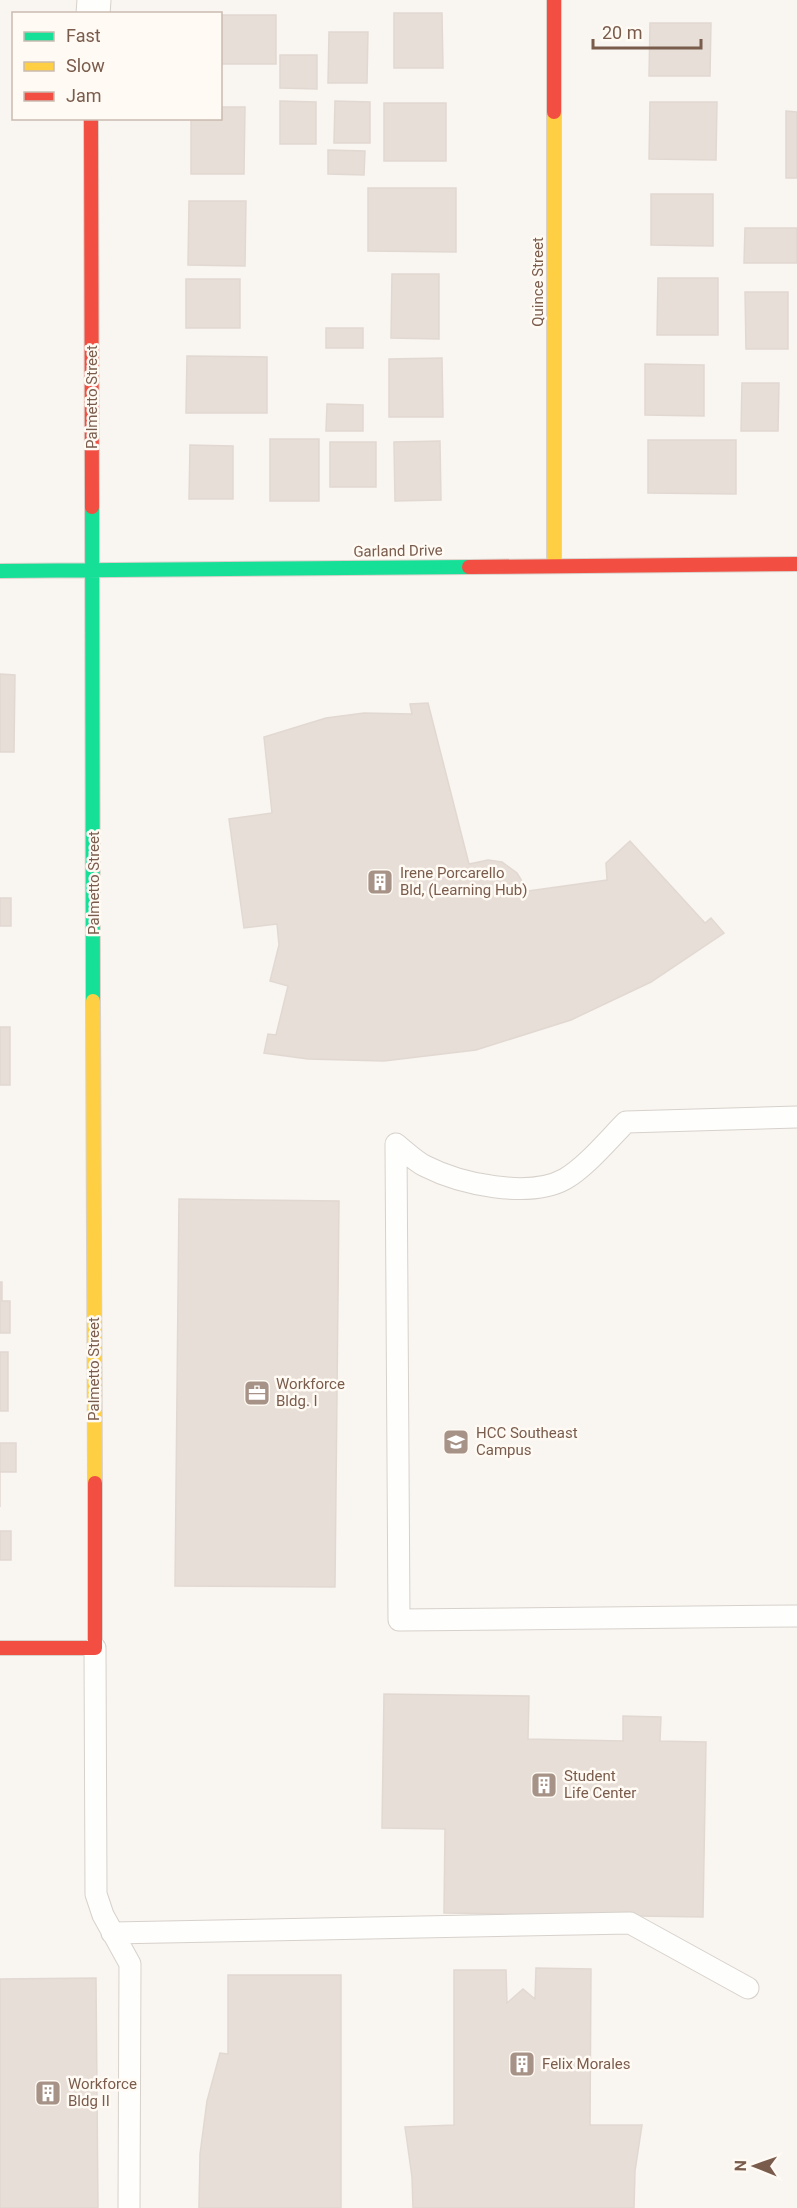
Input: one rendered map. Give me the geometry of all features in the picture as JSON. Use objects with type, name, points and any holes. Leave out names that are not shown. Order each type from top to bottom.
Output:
[{"type":"street","name":"Quince Street","points":[[554,0],[554,565]]},
{"type":"street","name":"Palmetto Street","points":[[91,120],[95,1648]]},
{"type":"street","name":"Garland Drive","points":[[0,571],[93,572],[797,564]]},
{"type":"street","points":[[0,1648],[95,1648]]},
{"type":"lane","points":[[797,1117],[626,1122],[564,1179],[532,1187],[494,1187],[452,1177],[424,1166],[396,1144],[399,1620],[797,1616]]},
{"type":"lane","points":[[95,1648],[96,1894],[103,1915],[130,1964],[129,2208]]},
{"type":"lane","points":[[112,1933],[630,1923],[748,1988]]},
{"type":"building","points":[[394,13],[442,13],[443,68],[394,68]]},
{"type":"building","points":[[222,15],[276,15],[276,64],[222,64]]},
{"type":"building","points":[[650,23],[711,23],[710,76],[649,76]]},
{"type":"building","points":[[329,32],[368,32],[367,83],[328,83]]},
{"type":"building","points":[[280,55],[317,55],[317,89],[280,88]]},
{"type":"building","points":[[280,101],[316,102],[316,144],[280,144]]},
{"type":"building","points":[[335,101],[370,102],[370,143],[334,143]]},
{"type":"building","points":[[650,102],[717,102],[716,160],[649,159]]},
{"type":"building","points":[[384,103],[446,103],[446,161],[384,161]]},
{"type":"building","points":[[222,107],[245,107],[244,174],[191,174],[191,120],[222,120]]},
{"type":"building","points":[[786,111],[797,112],[797,178],[786,178]]},
{"type":"building","points":[[328,150],[365,151],[364,175],[328,174]]},
{"type":"building","points":[[368,188],[456,188],[456,252],[368,251]]},
{"type":"building","points":[[651,194],[713,194],[713,246],[651,245]]},
{"type":"building","points":[[189,201],[246,201],[245,266],[188,265]]},
{"type":"building","points":[[745,228],[797,228],[797,263],[744,263]]},
{"type":"building","points":[[392,274],[439,274],[439,339],[391,338]]},
{"type":"building","points":[[658,278],[718,278],[718,335],[657,335]]},
{"type":"building","points":[[186,279],[240,279],[240,328],[186,328]]},
{"type":"building","points":[[745,292],[788,292],[788,349],[746,349]]},
{"type":"building","points":[[326,328],[363,328],[363,348],[326,348]]},
{"type":"building","points":[[187,356],[267,357],[267,413],[186,413]]},
{"type":"building","points":[[442,358],[443,417],[389,417],[389,359]]},
{"type":"building","points":[[645,364],[704,365],[704,416],[645,415]]},
{"type":"building","points":[[742,383],[779,383],[778,431],[741,431]]},
{"type":"building","points":[[327,404],[363,405],[363,431],[326,431]]},
{"type":"building","points":[[270,439],[319,439],[319,501],[270,501]]},
{"type":"building","points":[[648,440],[736,440],[736,494],[648,493]]},
{"type":"building","points":[[440,441],[441,500],[395,501],[394,442]]},
{"type":"building","points":[[330,442],[376,442],[376,487],[330,487]]},
{"type":"building","points":[[190,445],[233,446],[233,499],[189,499]]},
{"type":"building","points":[[0,674],[15,675],[14,752],[0,752]]},
{"type":"building","name":"Irene Porcarello Bld, (Learning Hub)","points":[[428,703],[469,864],[488,860],[502,862],[517,873],[528,891],[607,880],[606,863],[630,841],[705,923],[711,918],[724,933],[651,982],[571,1020],[476,1050],[384,1061],[308,1059],[264,1053],[268,1034],[276,1035],[288,986],[270,981],[279,945],[277,924],[244,928],[229,819],[272,813],[264,737],[326,718],[364,713],[412,714],[410,704]]},
{"type":"building","points":[[0,898],[11,898],[11,926],[0,926]]},
{"type":"building","points":[[0,1027],[10,1027],[10,1085],[0,1085]]},
{"type":"building","name":"Workforce Bldg. I","points":[[179,1199],[339,1201],[335,1587],[175,1586]]},
{"type":"building","points":[[0,1282],[2,1282],[2,1301],[10,1301],[10,1333],[0,1333]]},
{"type":"building","points":[[0,1352],[8,1352],[8,1411],[0,1411]]},
{"type":"building","points":[[0,1443],[16,1443],[16,1472],[0,1472]]},
{"type":"building","points":[[0,1531],[11,1531],[11,1560],[0,1560]]},
{"type":"building","name":"Student Life Center","points":[[384,1694],[529,1696],[528,1739],[623,1741],[623,1716],[661,1717],[660,1741],[706,1742],[703,1917],[444,1913],[445,1829],[382,1828]]},
{"type":"building","name":"Felix Morales","points":[[536,1968],[591,1969],[590,2125],[642,2125],[635,2171],[634,2208],[413,2208],[412,2177],[405,2127],[454,2125],[454,1970],[506,1970],[507,2003],[523,1989],[535,1999]]},
{"type":"building","points":[[228,1975],[341,1975],[341,2208],[199,2208],[200,2154],[207,2101],[220,2053],[228,2054]]},
{"type":"building","name":"Workforce Bldg II","points":[[96,1978],[98,2208],[0,2208],[0,1979]]},
{"type":"traffic: fast","points":[[92,507],[93,1001]]},
{"type":"traffic: fast","points":[[0,571],[469,567]]},
{"type":"traffic: slow","points":[[554,112],[554,565]]},
{"type":"traffic: slow","points":[[93,1001],[95,1483]]},
{"type":"traffic: jam","points":[[554,0],[554,112]]},
{"type":"traffic: jam","points":[[91,120],[92,507]]},
{"type":"traffic: jam","points":[[469,567],[797,564]]},
{"type":"traffic: jam","points":[[0,1648],[95,1648],[95,1483]]},
{"type":"place","name":"Irene Porcarello Bld, (Learning Hub)","points":[[380,882]]},
{"type":"place","name":"Workforce Bldg. I","points":[[257,1393]]},
{"type":"place","name":"HCC Southeast Campus","points":[[456,1442]]},
{"type":"place","name":"Student Life Center","points":[[544,1785]]},
{"type":"place","name":"Felix Morales","points":[[522,2064]]},
{"type":"place","name":"Workforce Bldg II","points":[[48,2093]]}]
